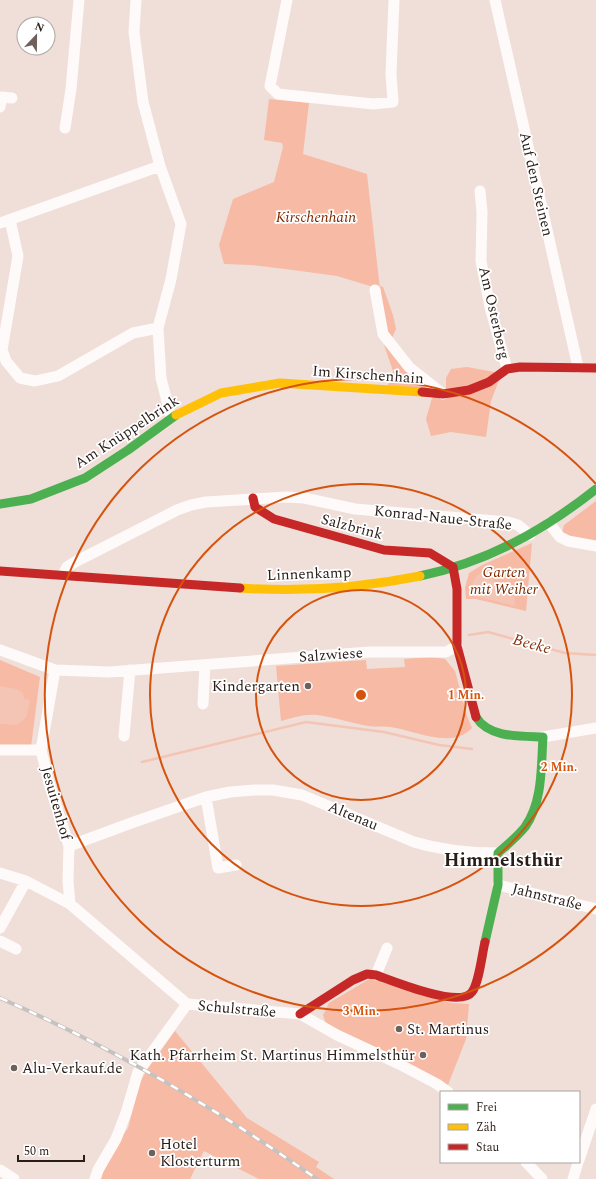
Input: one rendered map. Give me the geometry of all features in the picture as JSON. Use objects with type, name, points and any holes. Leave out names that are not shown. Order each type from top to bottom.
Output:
[{"type":"street","points":[[65,128],[71,89],[79,0]]},
{"type":"street","points":[[136,0],[134,32],[143,102],[160,166],[181,224],[171,279],[158,328],[161,378],[171,417]]},
{"type":"street","points":[[287,0],[270,86],[278,94],[374,104],[393,102],[391,74],[394,0]]},
{"type":"street","name":"Auf den Steinen","points":[[495,0],[578,367]]},
{"type":"street","points":[[0,107],[2,97],[12,98]]},
{"type":"street","points":[[158,328],[133,333],[58,376],[35,381],[20,378],[6,361],[2,350],[18,256],[5,221],[160,166]]},
{"type":"street","name":"Am Osterberg","points":[[480,191],[482,212],[481,261],[490,307],[507,369],[520,367],[596,368]]},
{"type":"street","points":[[375,290],[383,334],[409,368],[444,394]]},
{"type":"street","name":"Im Kirschenhain","points":[[221,393],[280,383],[444,394],[469,390],[489,382],[507,369]]},
{"type":"street","name":"Am Knüppelbrink","points":[[0,504],[31,499],[85,478],[128,450],[171,417],[221,393]]},
{"type":"street","name":"Linnenkamp","points":[[0,571],[233,588],[324,589],[366,585],[431,574],[491,553],[530,535],[596,489]]},
{"type":"street","name":"Konrad-Naue-Straße","points":[[63,575],[67,567],[75,562],[177,510],[206,502],[253,498],[304,498],[355,509],[508,522],[518,525],[530,535]]},
{"type":"street","name":"Salzbrink","points":[[253,498],[255,507],[274,520],[339,536],[384,550],[430,553],[453,567]]},
{"type":"street","points":[[549,523],[560,537],[564,539],[583,545],[596,546]]},
{"type":"street","points":[[453,567],[456,589],[457,646],[474,714],[480,723],[488,730],[518,736],[543,737],[596,728]]},
{"type":"street","name":"Salzwiese","points":[[0,650],[55,670],[109,672],[369,652],[446,652],[457,646]]},
{"type":"street","points":[[203,704],[205,665]]},
{"type":"street","name":"Jesuitenhof","points":[[55,670],[41,750],[49,783],[69,846],[68,881],[70,904]]},
{"type":"street","points":[[124,736],[130,670]]},
{"type":"street","points":[[300,1014],[352,980],[367,974],[376,975],[436,995],[463,998],[471,994],[475,987],[498,885],[498,852],[514,839],[528,822],[536,803],[543,737]]},
{"type":"street","name":"Jesuitenhof","points":[[0,750],[41,750]]},
{"type":"street","name":"Altenau","points":[[69,846],[206,797],[230,792],[273,790],[302,795],[414,842],[432,847],[482,853],[498,852]]},
{"type":"street","points":[[206,797],[218,868],[236,865]]},
{"type":"street","name":"Schulstraße","points":[[0,873],[26,881],[70,904],[187,1004],[300,1014],[337,1035],[437,1084],[447,1091]]},
{"type":"street","points":[[0,928],[26,881]]},
{"type":"street","name":"Jahnstraße","points":[[498,885],[596,910]]},
{"type":"street","points":[[0,941],[16,949]]},
{"type":"street","points":[[376,975],[387,948]]},
{"type":"street","points":[[95,1179],[98,1170],[116,1139],[126,1113],[138,1072],[187,1004]]},
{"type":"street","points":[[580,1158],[596,1109]]},
{"type":"street","points":[[527,1163],[542,1179]]},
{"type":"street","points":[[573,1179],[578,1163]]},
{"type":"street","points":[[0,1170],[14,1179]]},
{"type":"green space","name":"Kirschenhain","points":[[269,99],[309,103],[303,154],[367,174],[380,289],[337,276],[251,265],[224,264],[219,245],[233,199],[274,182],[283,147],[282,143],[264,140]]},
{"type":"green space","points":[[380,286],[383,287],[393,315],[396,329],[391,340],[385,333]]},
{"type":"green space","points":[[383,337],[437,392],[387,388],[393,371]]},
{"type":"green space","points":[[467,367],[494,372],[499,380],[491,401],[486,437],[451,432],[431,436],[426,419],[432,398],[446,391],[446,378],[451,369]]},
{"type":"green space","points":[[596,501],[596,543],[580,542],[562,533],[564,525]]},
{"type":"green space","name":"Garten mit Weiher","points":[[532,543],[526,611],[476,599],[466,599],[465,588],[469,573],[482,565]]},
{"type":"green space","points":[[431,657],[445,659],[455,671],[467,716],[472,728],[464,734],[454,738],[432,737],[400,729],[368,726],[317,715],[303,716],[281,721],[276,666],[366,660],[367,669],[405,667],[404,659]]},
{"type":"green space","points":[[0,660],[40,677],[31,747],[0,746]]},
{"type":"green space","points":[[371,978],[451,1003],[469,1004],[466,1039],[448,1085],[326,1024],[323,1015],[329,1003]]},
{"type":"green space","points":[[175,1031],[247,1118],[319,1162],[316,1167],[334,1179],[259,1179],[204,1151],[190,1179],[101,1179],[115,1147],[128,1128],[140,1082]]},
{"type":"shaded area","points":[[482,572],[488,575],[501,590],[514,594],[515,606],[476,596],[473,589],[473,583],[476,577]]},
{"type":"shaded area","points":[[0,686],[17,689],[23,693],[24,699],[30,700],[26,718],[17,725],[0,724]]},
{"type":"waterway","name":"Beeke","points":[[469,635],[488,632],[565,653],[596,655]]},
{"type":"waterway","points":[[142,762],[306,722],[384,732],[439,745],[472,749]]},
{"type":"railway","points":[[0,998],[42,1017],[123,1058],[241,1128],[317,1179]]},
{"type":"traffic: fast","points":[[0,504],[31,499],[85,478],[128,450],[176,415]]},
{"type":"traffic: fast","points":[[420,576],[445,570],[468,562],[513,543],[556,518],[596,489]]},
{"type":"traffic: fast","points":[[476,717],[482,724],[497,732],[515,736],[543,737],[540,784],[531,817],[525,827],[515,838],[498,853],[498,885],[485,942]]},
{"type":"traffic: slow","points":[[176,415],[221,393],[280,383],[422,392]]},
{"type":"traffic: slow","points":[[240,588],[285,590],[330,588],[375,584],[420,576]]},
{"type":"traffic: jam","points":[[422,392],[443,394],[469,390],[489,382],[507,369],[520,367],[596,368]]},
{"type":"traffic: jam","points":[[253,498],[255,507],[274,519],[384,550],[430,553],[453,567]]},
{"type":"traffic: jam","points":[[453,567],[457,589],[457,646],[476,717]]},
{"type":"traffic: jam","points":[[0,571],[240,588]]},
{"type":"traffic: jam","points":[[300,1014],[353,980],[367,974],[376,975],[441,996],[465,996],[472,992],[477,982],[485,942]]},
{"type":"place","name":"Kindergarten","points":[[308,686]]},
{"type":"place","name":"St. Martinus","points":[[399,1029]]},
{"type":"place","name":"Kath. Pfarrheim St. Martinus Himmelsthür","points":[[423,1055]]},
{"type":"place","name":"Alu-Verkauf.de","points":[[14,1068]]},
{"type":"place","name":"Hotel Klosterturm","points":[[152,1153]]},
{"type":"district","name":"Himmelsthür","points":[[503,860]]}]
